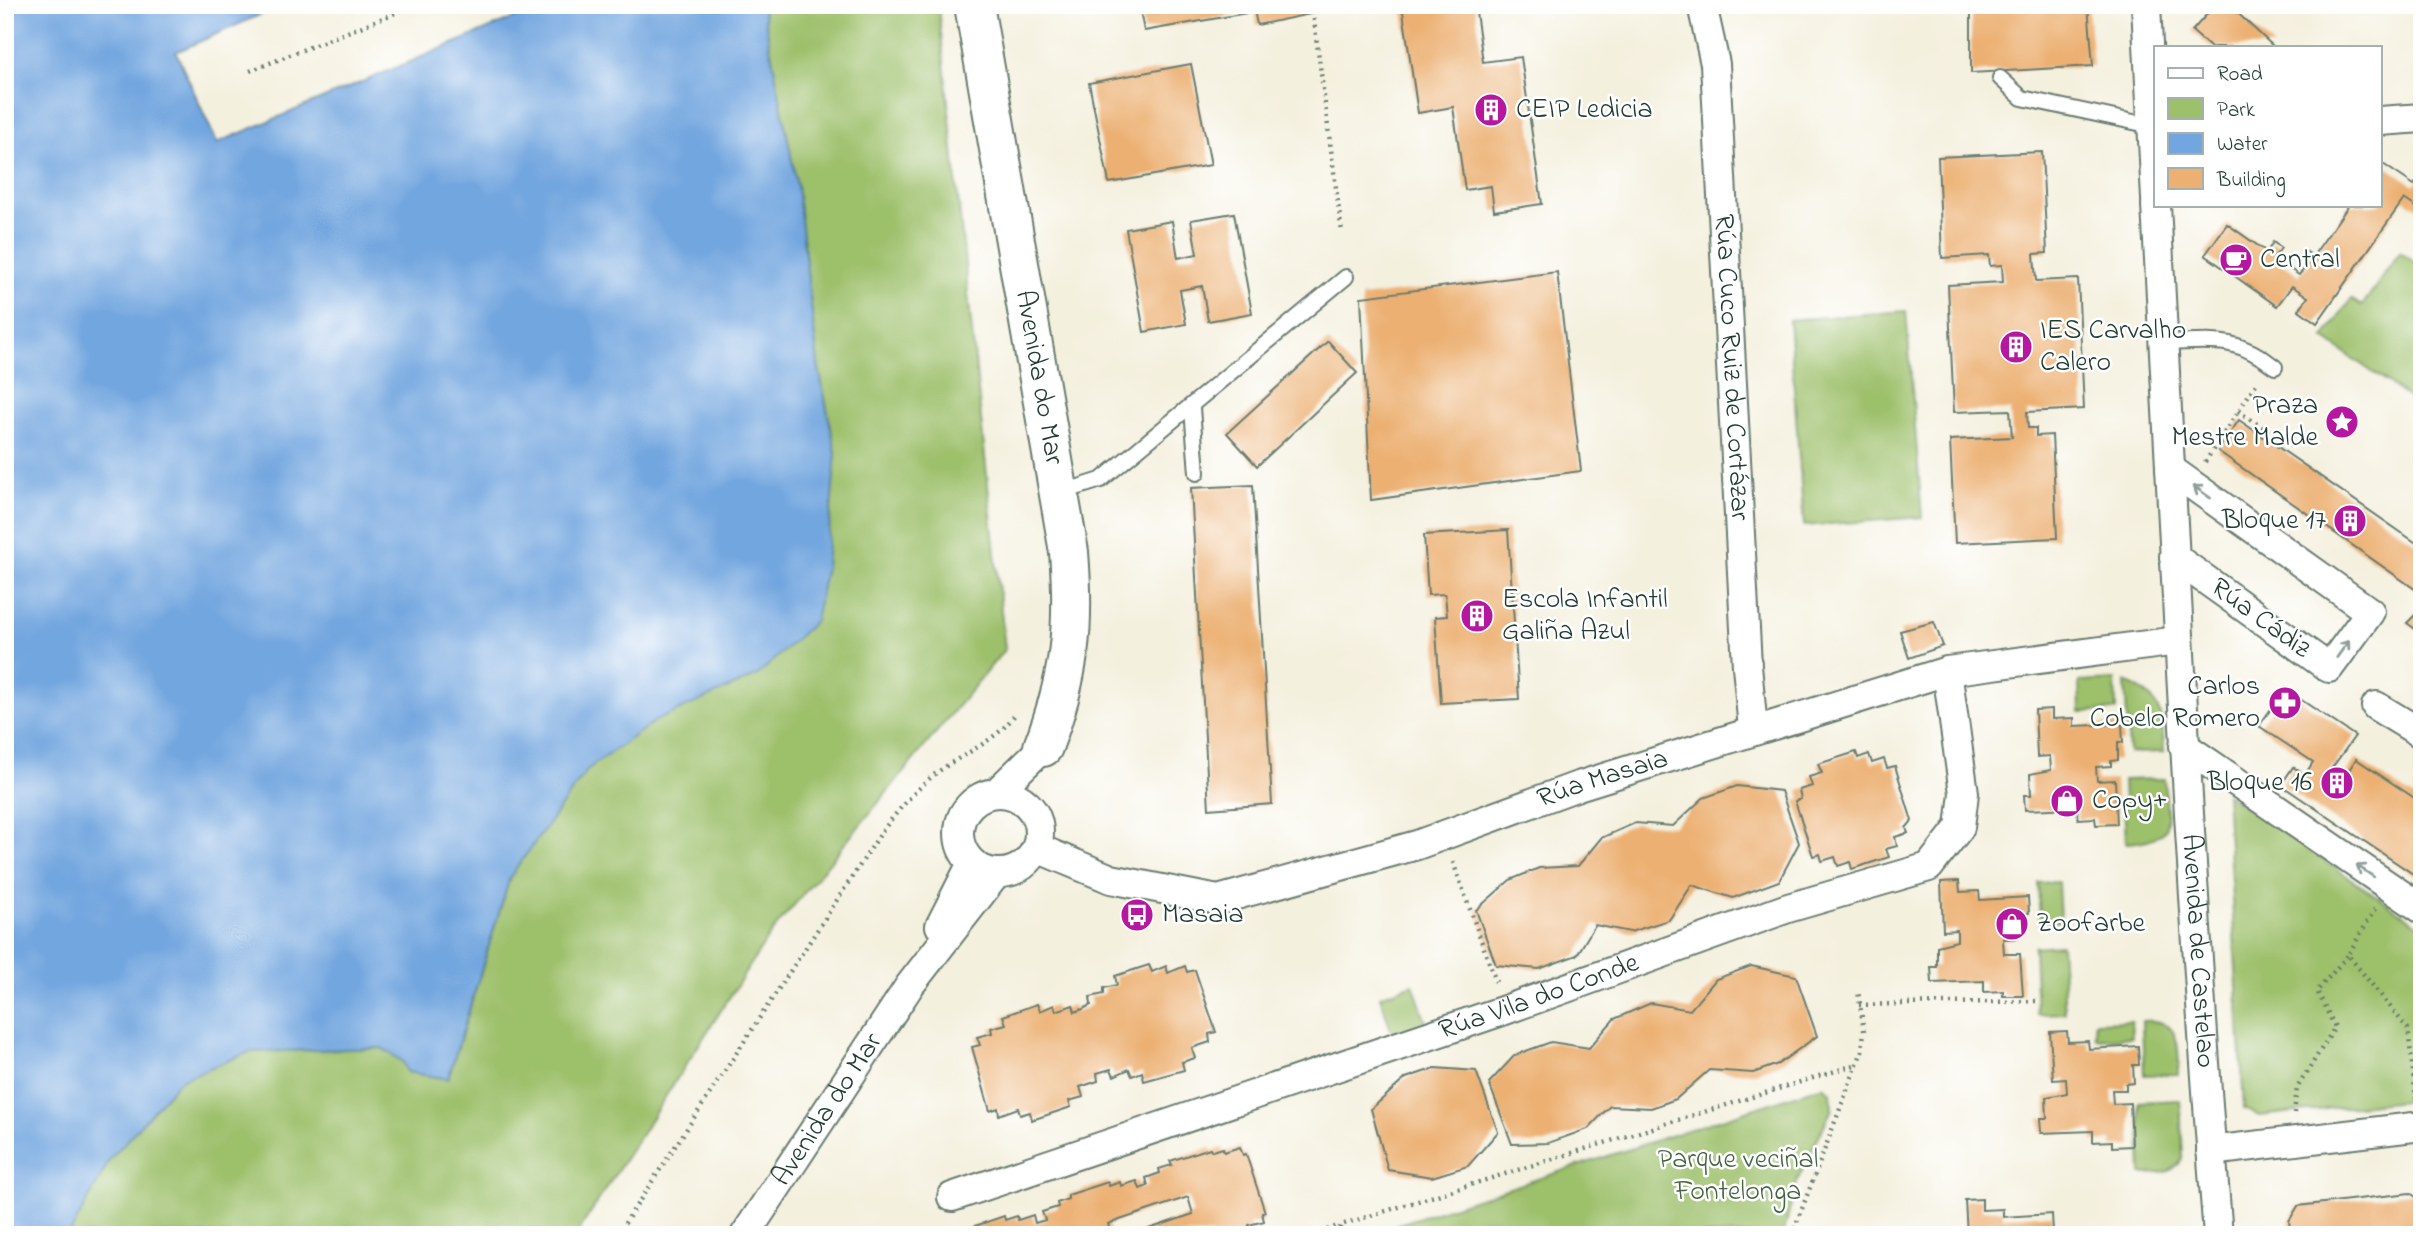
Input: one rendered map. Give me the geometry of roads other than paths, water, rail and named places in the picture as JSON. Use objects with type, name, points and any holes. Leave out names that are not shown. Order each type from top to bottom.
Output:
[{"type":"street","name":"Avenida do Mar","points":[[974,5],[1069,552],[1072,643],[1061,699],[1043,747],[1032,811]]},
{"type":"street","name":"Rúa Cuco Ruiz de Cortázar","points":[[1702,5],[1715,64],[1747,666],[1754,729]]},
{"type":"street","points":[[2146,5],[2154,126]]},
{"type":"street","name":"Avenida de Castelao","points":[[2156,206],[2164,344],[2180,476],[2174,557],[2178,641],[2218,1235]]},
{"type":"street","name":"Rúa Cádiz","points":[[2174,557],[2329,668],[2370,612],[2180,476]]},
{"type":"street","name":"Rúa Masaia","points":[[1037,848],[1111,878],[1218,900],[1444,836],[1578,786],[1947,671],[2178,641]]},
{"type":"street","name":"Rúa Vila do Conde","points":[[952,1197],[1505,1010],[1788,908],[1929,867],[1960,827],[1964,793],[1947,671]]},
{"type":"street","points":[[2376,706],[2422,734]]},
{"type":"street","points":[[2184,746],[2411,902]]},
{"type":"street","name":"Avenida do Mar","points":[[996,793],[1043,747]]},
{"type":"street","points":[[996,793],[1017,797],[1032,811],[1038,822],[1037,848],[1021,867],[984,868],[960,840],[964,814],[972,804],[996,793]]},
{"type":"street","name":"Avenida do Mar","points":[[746,1235],[984,868]]},
{"type":"street","points":[[2211,1151],[2420,1127]]},
{"type":"lane","points":[[2000,78],[2022,98],[2154,126]]},
{"type":"lane","points":[[1059,493],[1101,480],[1192,408],[1346,277]]},
{"type":"lane","points":[[2164,344],[2227,341],[2250,350],[2272,365]]},
{"type":"lane","points":[[1192,408],[1197,473]]},
{"type":"water","points":[[5,5],[282,5],[176,52],[217,143],[545,5],[762,5],[797,186],[818,364],[836,453],[826,567],[815,621],[758,675],[655,721],[588,769],[510,877],[448,1079],[407,1072],[403,1062],[382,1048],[249,1052],[180,1080],[110,1159],[69,1235],[5,1235]]},
{"type":"place","name":"CEIP Ledicia","points":[[1491,110]]},
{"type":"place","name":"Central","points":[[2236,260]]},
{"type":"place","name":"IES Carvalho Calero","points":[[2016,347]]},
{"type":"place","name":"Praza Mestre Malde","points":[[2342,422]]},
{"type":"place","name":"Bloque 17","points":[[2350,521]]},
{"type":"place","name":"Escola Infantil Galiña Azul","points":[[1477,616]]},
{"type":"place","name":"Carlos Cobelo Romero","points":[[2285,703]]},
{"type":"place","name":"Bloque 16","points":[[2337,783]]},
{"type":"place","name":"Copy+","points":[[2067,801]]},
{"type":"place","name":"Masaia","points":[[1137,915]]},
{"type":"place","name":"Zoofarbe","points":[[2012,924]]},
{"type":"park label","name":"Parque veciñal Fontelonga","points":[[1738,1176]]}]
